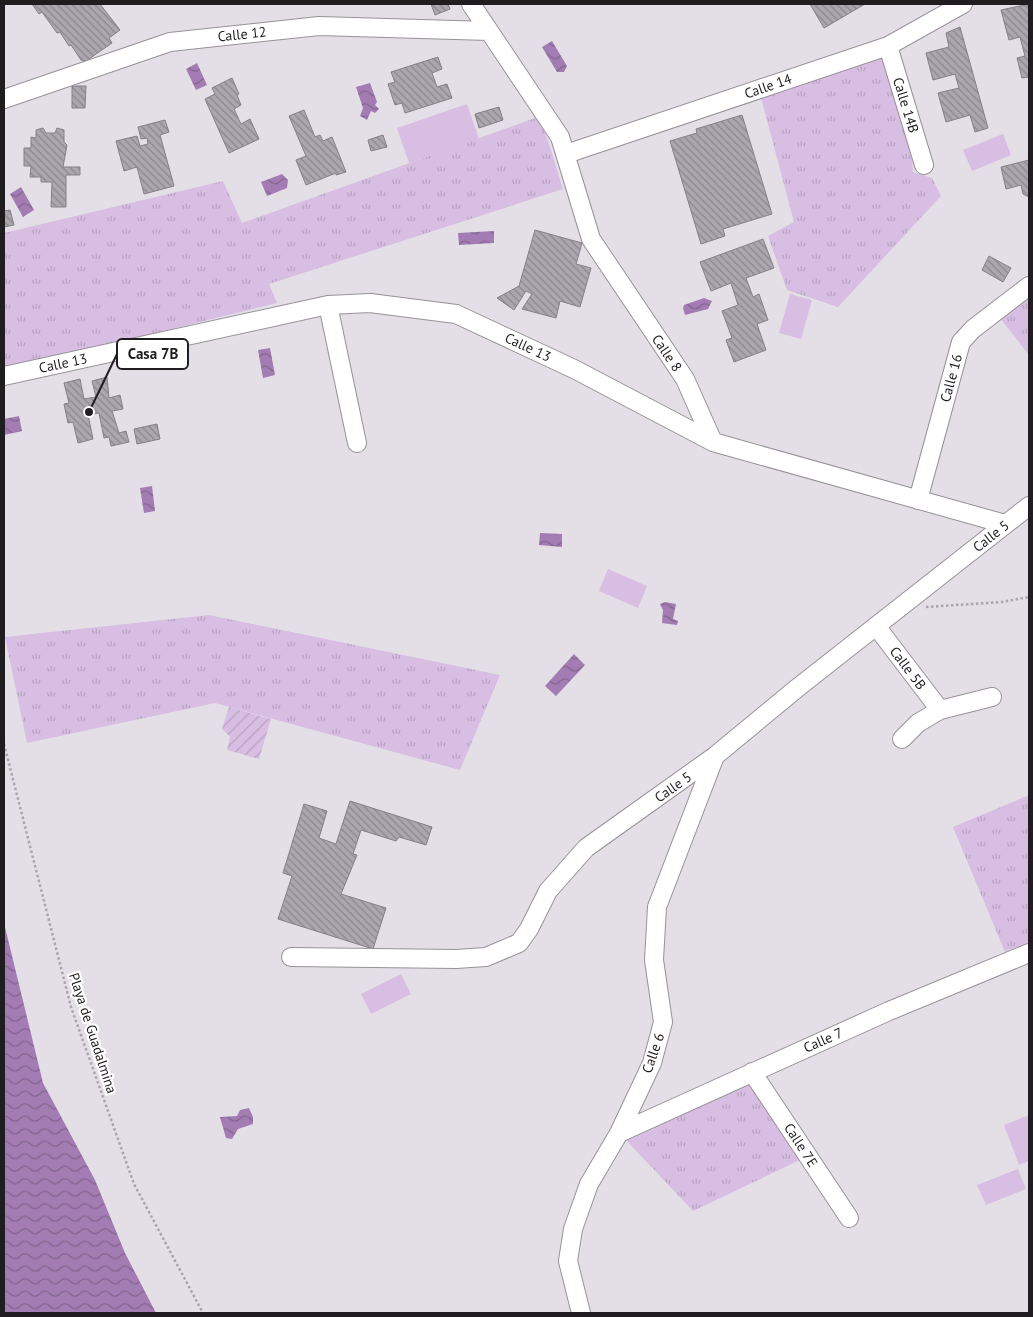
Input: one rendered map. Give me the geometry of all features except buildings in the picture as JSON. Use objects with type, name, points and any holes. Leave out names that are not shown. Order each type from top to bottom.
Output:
[{"type":"street","name":"Calle 8","points":[[471,4],[560,137],[591,239],[685,380],[713,442]]},
{"type":"street","name":"Calle 14","points":[[566,154],[888,46],[962,4]]},
{"type":"street","name":"Calle 12","points":[[4,99],[170,42],[319,26],[489,31]]},
{"type":"street","name":"Calle 14B","points":[[888,46],[924,165]]},
{"type":"street","name":"Calle 16","points":[[918,500],[961,342],[973,329],[1029,286]]},
{"type":"street","name":"Calle 13","points":[[4,376],[328,305],[370,303],[456,314],[574,369],[713,442]]},
{"type":"street","points":[[328,305],[357,443]]},
{"type":"street","points":[[713,442],[1005,524]]},
{"type":"street","name":"Calle 5","points":[[292,957],[456,959],[486,957],[519,943],[529,929],[548,891],[586,848],[715,756],[1029,506]]},
{"type":"street","name":"Calle 5B","points":[[876,626],[940,710]]},
{"type":"street","points":[[902,739],[918,723],[940,710],[992,697]]},
{"type":"street","name":"Calle 6","points":[[581,1313],[568,1261],[573,1229],[589,1184],[619,1133],[652,1063],[663,1022],[654,960],[657,907],[715,756]]},
{"type":"street","name":"Calle 7","points":[[619,1133],[889,1011],[1029,953]]},
{"type":"street","name":"Calle 7E","points":[[752,1072],[849,1218]]},
{"type":"path","points":[[910,599],[918,607],[1002,602],[1029,598]]},
{"type":"path","name":"Playa de Guadalmina","points":[[4,744],[71,1007],[134,1184],[203,1313]]},
{"type":"green space","points":[[882,58],[912,159],[913,172],[932,178],[941,196],[838,307],[787,290],[768,236],[794,222],[761,98]]},
{"type":"green space","points":[[467,104],[479,139],[409,163],[397,128]]},
{"type":"green space","points":[[538,117],[547,138],[563,189],[269,284],[277,303],[4,370],[4,233],[223,181],[242,223]]},
{"type":"green space","points":[[1003,134],[1011,155],[972,171],[963,150]]},
{"type":"green space","points":[[790,294],[812,300],[801,339],[779,333]]},
{"type":"green space","points":[[1029,295],[1029,355],[1000,318]]},
{"type":"green space","points":[[608,569],[647,586],[638,608],[599,591]]},
{"type":"green space","points":[[209,615],[500,675],[460,770],[215,703],[27,743],[5,637]]},
{"type":"green space","points":[[229,707],[271,719],[259,759],[227,750],[230,737],[222,729]]},
{"type":"green space","points":[[1029,795],[1029,942],[1005,952],[953,827]]},
{"type":"green space","points":[[401,974],[411,994],[371,1014],[361,994]]},
{"type":"green space","points":[[752,1084],[802,1159],[693,1211],[625,1139]]},
{"type":"green space","points":[[1029,1115],[1029,1161],[1019,1165],[1004,1125]]},
{"type":"green space","points":[[1018,1169],[1026,1189],[986,1205],[977,1185]]},
{"type":"water","points":[[552,41],[567,66],[564,72],[557,72],[542,47]]},
{"type":"water","points":[[197,63],[207,85],[196,90],[186,69]]},
{"type":"water","points":[[370,83],[377,102],[375,105],[379,109],[375,113],[371,111],[367,120],[360,116],[363,108],[356,87]]},
{"type":"water","points":[[282,174],[288,180],[287,188],[267,196],[261,182]]},
{"type":"water","points":[[21,187],[34,210],[23,217],[10,194]]},
{"type":"water","points":[[494,231],[494,243],[459,245],[458,233]]},
{"type":"water","points":[[704,298],[712,301],[708,309],[685,315],[684,305]]},
{"type":"water","points":[[270,348],[275,375],[263,378],[258,350]]},
{"type":"water","points":[[19,416],[22,431],[4,435],[4,419]]},
{"type":"water","points":[[152,486],[155,511],[144,513],[140,488]]},
{"type":"water","points":[[540,533],[562,534],[562,547],[539,545]]},
{"type":"water","points":[[665,602],[676,604],[673,619],[678,621],[677,625],[662,623],[663,610],[660,604]]},
{"type":"water","points":[[574,654],[585,665],[556,696],[545,686]]},
{"type":"water","points":[[4,923],[43,1083],[95,1180],[125,1253],[156,1313],[4,1313]]},
{"type":"water","points":[[249,1108],[253,1117],[253,1124],[238,1129],[232,1139],[226,1138],[220,1117],[237,1116],[240,1110]]},
{"type":"place","name":"Casa 7B","points":[[89,412]]}]
